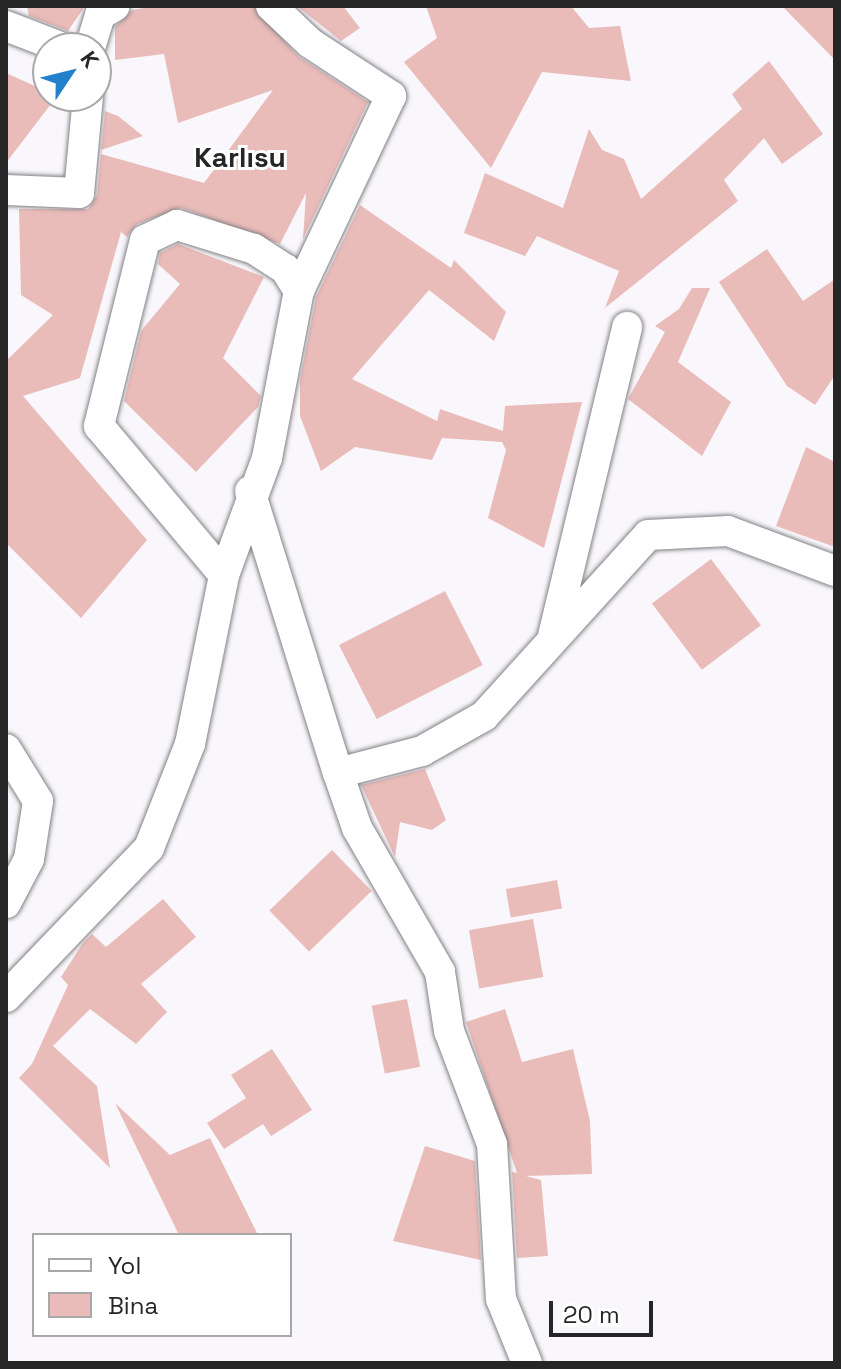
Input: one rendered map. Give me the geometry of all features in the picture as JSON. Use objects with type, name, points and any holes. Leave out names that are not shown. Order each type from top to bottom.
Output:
[{"type":"street","points":[[95,32],[100,15],[115,6]]},
{"type":"street","points":[[6,997],[149,848],[190,744],[224,575],[250,491],[267,458],[299,291],[391,96],[310,43],[271,6]]},
{"type":"street","points":[[6,26],[32,36]]},
{"type":"street","points":[[6,190],[79,193],[87,112]]},
{"type":"street","points":[[224,575],[99,426],[132,277],[145,240],[177,225],[254,249],[285,269],[299,291]]},
{"type":"street","points":[[553,637],[627,327]]},
{"type":"street","points":[[250,491],[357,828],[440,972],[449,1031],[492,1144],[501,1299],[527,1363]]},
{"type":"street","points":[[338,773],[422,751],[484,716],[648,535],[728,531],[835,571]]},
{"type":"street","points":[[6,749],[38,801],[29,859],[6,903]]},
{"type":"building","points":[[27,6],[85,6],[68,31],[29,16]]},
{"type":"building","points":[[156,6],[254,6],[298,56],[368,102],[303,239],[306,193],[280,244],[181,208],[137,224],[127,237],[121,232],[80,378],[23,396],[147,540],[81,618],[6,543],[6,361],[53,315],[21,295],[19,209],[88,209],[97,195],[101,154],[204,183],[273,90],[178,123],[164,54],[115,60],[115,27],[132,10]]},
{"type":"building","points":[[297,6],[343,6],[360,28],[341,41]]},
{"type":"building","points":[[426,6],[571,6],[589,28],[620,26],[631,81],[542,72],[491,168],[404,62],[437,38]]},
{"type":"building","points":[[782,6],[835,6],[835,60]]},
{"type":"building","points":[[769,61],[823,134],[782,164],[764,138],[724,180],[738,201],[605,308],[619,271],[537,236],[525,256],[464,233],[485,173],[563,208],[589,129],[602,150],[624,159],[641,199],[742,109],[732,94]]},
{"type":"building","points":[[6,73],[32,85],[32,112],[45,112],[6,163]]},
{"type":"building","points":[[105,112],[118,116],[143,136],[101,150]]},
{"type":"building","points":[[360,205],[451,268],[454,260],[506,312],[494,341],[429,290],[352,379],[437,421],[440,409],[503,431],[505,406],[582,402],[544,548],[488,518],[506,450],[502,442],[442,438],[432,460],[355,447],[321,471],[300,416],[300,380],[316,297]]},
{"type":"building","points":[[178,244],[264,277],[223,358],[261,396],[258,407],[196,472],[124,401],[141,331],[180,284],[158,264],[160,253]]},
{"type":"building","points":[[767,249],[803,301],[835,279],[835,375],[815,405],[787,386],[719,282]]},
{"type":"building","points":[[692,288],[710,288],[678,362],[731,402],[702,456],[628,399],[665,332],[655,326],[679,309]]},
{"type":"building","points":[[806,447],[835,462],[835,547],[776,526]]},
{"type":"building","points":[[711,559],[761,625],[702,670],[652,604]]},
{"type":"building","points":[[445,591],[483,665],[377,719],[339,645]]},
{"type":"building","points":[[425,769],[446,820],[432,830],[400,822],[395,857],[361,785]]},
{"type":"building","points":[[332,850],[372,891],[309,951],[269,910]]},
{"type":"building","points":[[557,880],[562,909],[511,918],[506,889]]},
{"type":"building","points":[[163,899],[196,937],[141,984],[167,1012],[136,1044],[90,1009],[53,1046],[97,1086],[110,1168],[19,1078],[32,1064],[68,985],[61,977],[83,943],[92,934],[106,947]]},
{"type":"building","points":[[533,919],[543,977],[479,988],[469,930]]},
{"type":"building","points":[[407,999],[420,1067],[385,1074],[372,1006]]},
{"type":"building","points":[[505,1009],[522,1062],[573,1049],[590,1121],[592,1174],[526,1176],[541,1180],[548,1256],[517,1258],[512,1172],[517,1173],[466,1022]]},
{"type":"building","points":[[272,1049],[312,1110],[271,1136],[263,1124],[224,1149],[207,1123],[246,1098],[231,1075]]},
{"type":"building","points":[[115,1103],[170,1155],[210,1138],[257,1233],[178,1233]]},
{"type":"building","points":[[425,1146],[475,1161],[481,1260],[393,1241]]},
{"type":"district","name":"Karlısu","points":[[240,157]]}]
